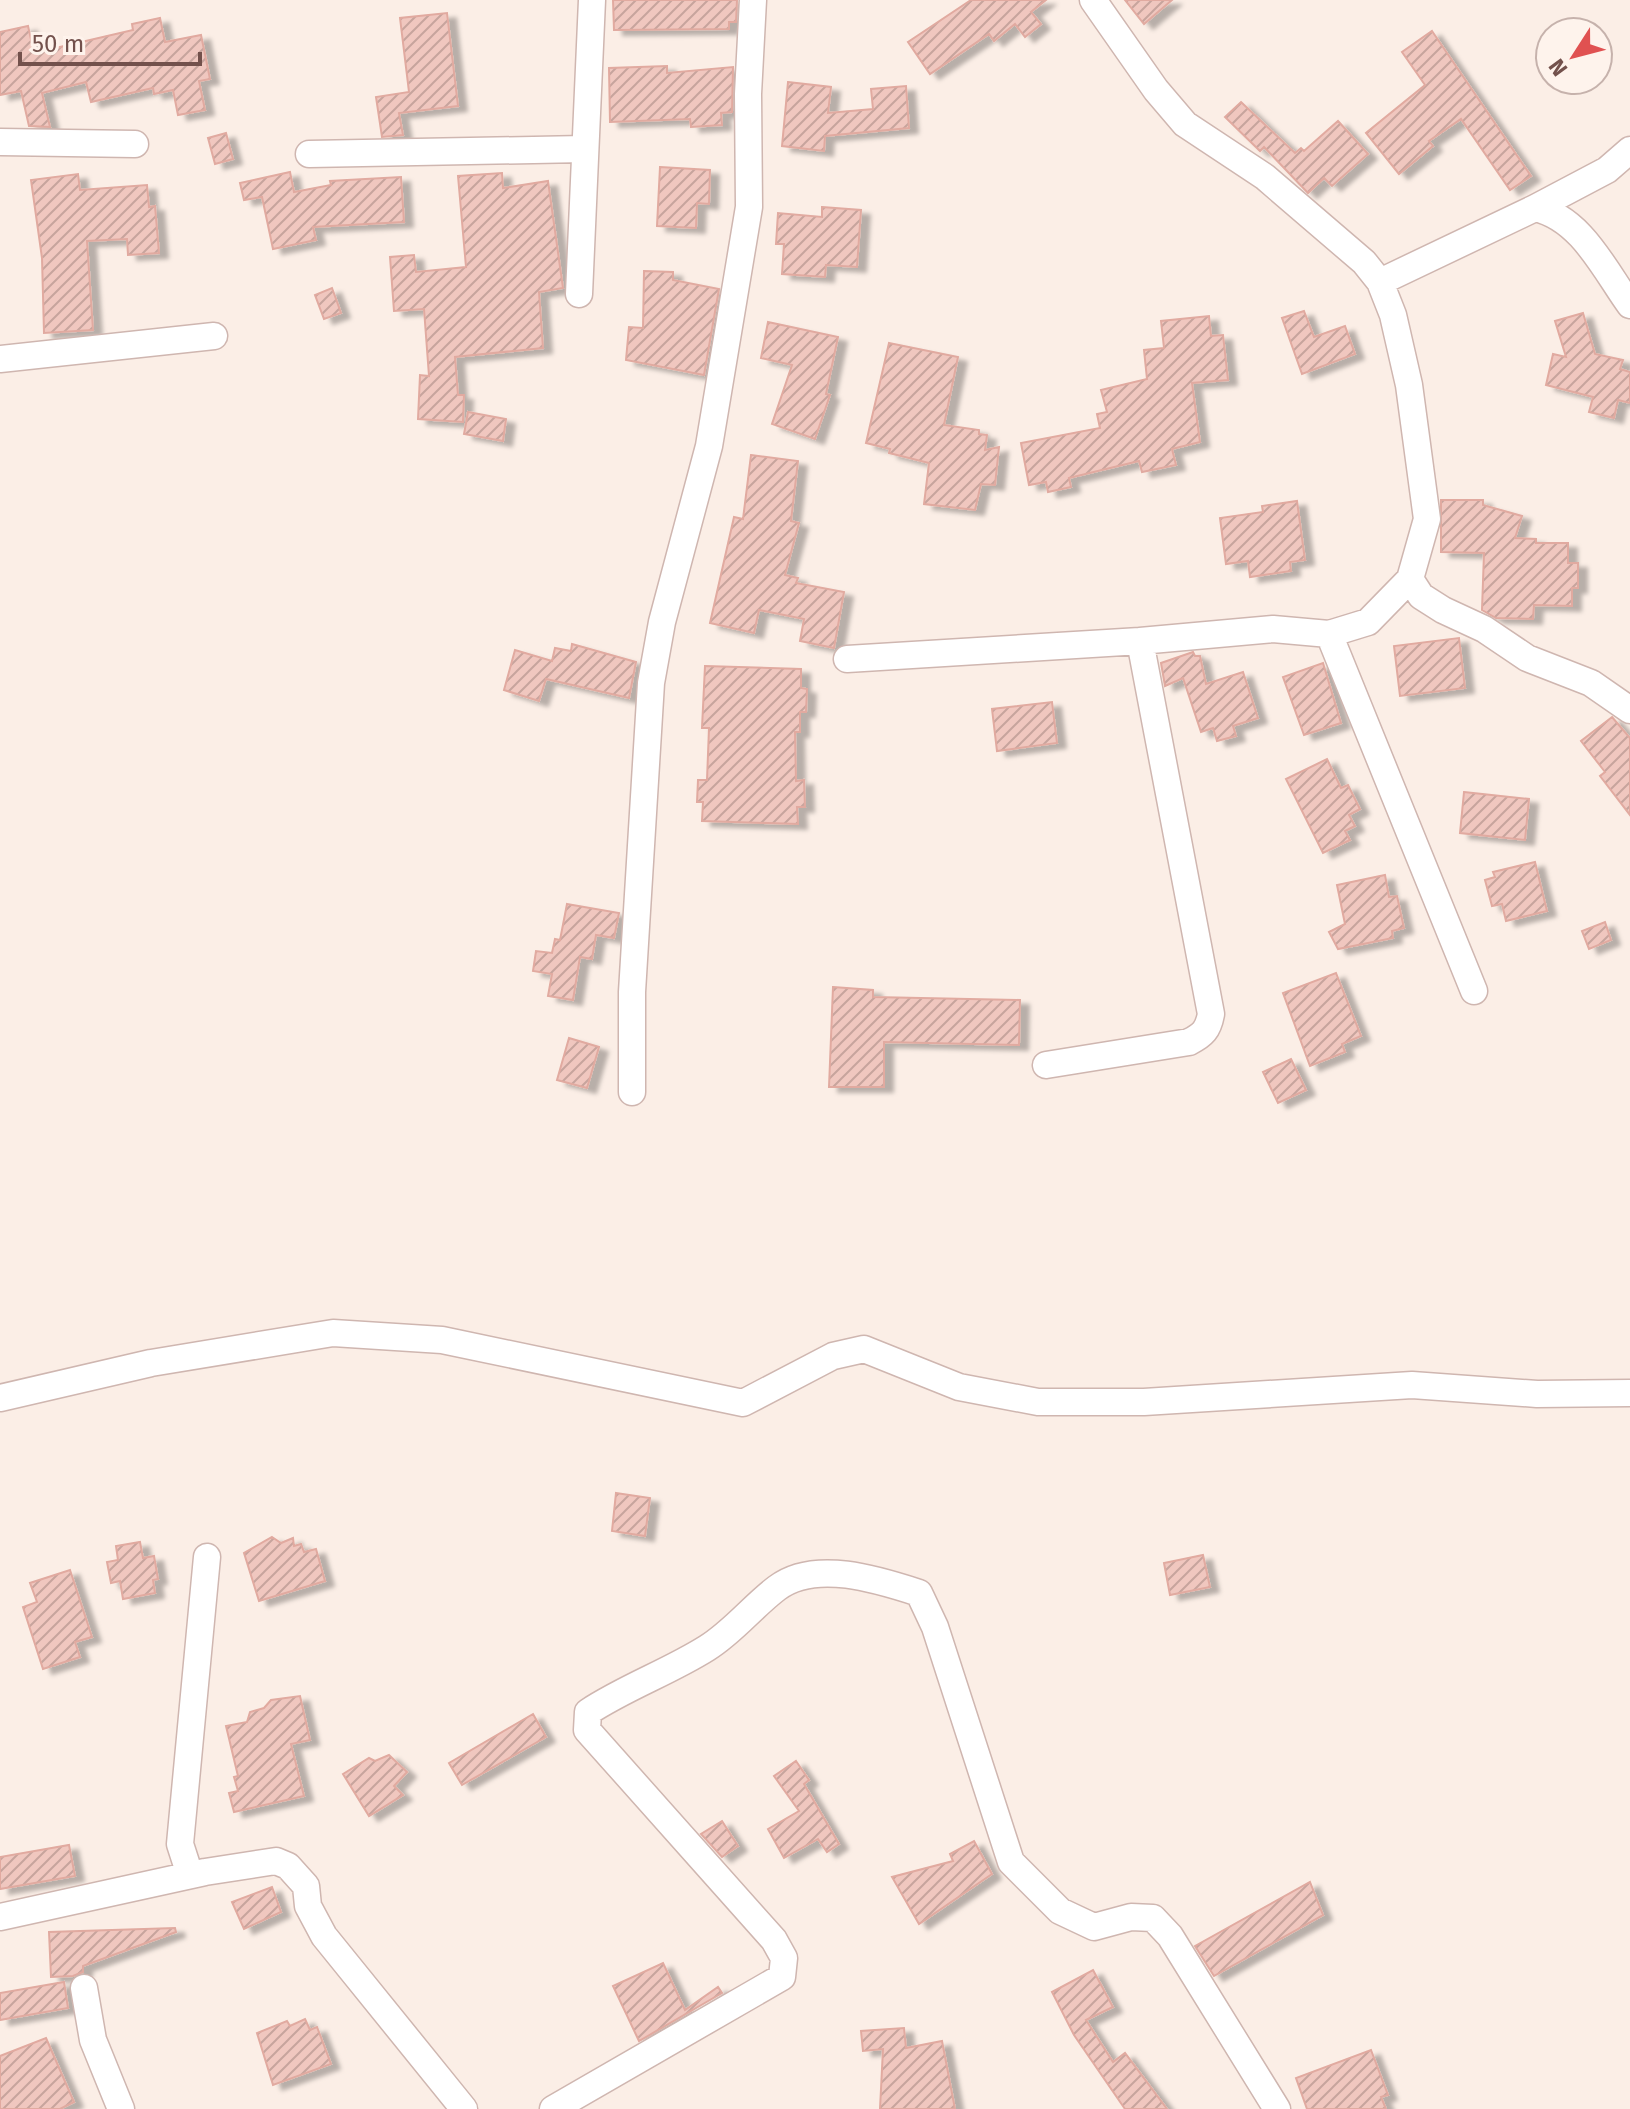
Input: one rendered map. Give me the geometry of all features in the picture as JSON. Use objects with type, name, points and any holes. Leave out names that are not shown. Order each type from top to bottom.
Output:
[{"type":"street","points":[[579,294],[592,0]]},
{"type":"street","points":[[632,1092],[632,992],[651,683],[662,622],[709,446],[749,207],[748,94],[753,0]]},
{"type":"street","points":[[847,659],[1140,641],[1273,629],[1329,634],[1368,622],[1410,579],[1427,519],[1409,385],[1393,315],[1380,282],[1364,262],[1265,177],[1185,124],[1156,90],[1093,0]]},
{"type":"street","points":[[0,142],[135,144]]},
{"type":"street","points":[[309,154],[584,149]]},
{"type":"street","points":[[1380,282],[1607,170],[1630,150]]},
{"type":"street","points":[[1535,208],[1554,212],[1570,222],[1630,305]]},
{"type":"street","points":[[0,359],[214,336]]},
{"type":"street","points":[[1410,579],[1421,596],[1443,610],[1484,629],[1527,658],[1591,683],[1630,710]]},
{"type":"street","points":[[1329,634],[1474,991]]},
{"type":"street","points":[[1046,1065],[1189,1042],[1202,1035],[1209,1026],[1211,1014],[1140,641]]},
{"type":"street","points":[[0,1398],[151,1363],[333,1333],[442,1340],[743,1403],[806,1368],[833,1356],[864,1349],[959,1387],[1038,1402],[1144,1402],[1412,1385],[1537,1394],[1630,1393]]},
{"type":"street","points":[[190,1875],[180,1844],[207,1557]]},
{"type":"street","points":[[553,2109],[782,1977],[784,1958],[774,1940],[610,1759],[587,1730],[587,1721],[588,1712],[617,1693],[708,1648],[780,1585],[811,1574],[876,1579],[919,1593],[935,1627],[1011,1862],[1060,1911],[1094,1927],[1131,1917],[1153,1918],[1170,1936],[1277,2109]]},
{"type":"street","points":[[0,1917],[264,1860],[288,1866],[306,1886],[308,1906],[324,1936],[464,2109]]},
{"type":"street","points":[[84,1988],[93,2040],[121,2109]]},
{"type":"building","points":[[613,0],[737,0],[736,22],[729,22],[729,29],[614,30]]},
{"type":"building","points":[[971,0],[1046,0],[1031,12],[1041,24],[1025,37],[1015,24],[994,41],[989,34],[930,74],[908,42]]},
{"type":"building","points":[[1125,0],[1172,0],[1144,24]]},
{"type":"building","points":[[447,13],[458,106],[399,113],[403,135],[382,137],[376,97],[409,92],[400,18]]},
{"type":"building","points":[[160,18],[165,42],[201,35],[210,79],[199,81],[205,110],[178,115],[173,90],[154,94],[153,88],[91,102],[86,82],[42,93],[50,127],[29,126],[21,91],[0,95],[0,32],[28,26],[34,53],[133,30],[132,24]]},
{"type":"building","points":[[1432,31],[1531,176],[1510,190],[1461,119],[1429,141],[1433,146],[1399,174],[1366,133],[1425,85],[1402,52]]},
{"type":"building","points":[[667,66],[667,73],[733,67],[732,112],[721,113],[722,125],[691,127],[690,119],[610,122],[609,68]]},
{"type":"building","points":[[788,82],[831,87],[828,113],[873,109],[871,89],[906,86],[909,128],[825,136],[824,151],[782,146]]},
{"type":"building","points":[[1241,102],[1295,153],[1301,148],[1304,151],[1338,121],[1368,154],[1332,186],[1324,178],[1308,193],[1264,147],[1260,151],[1225,117]]},
{"type":"building","points":[[226,133],[233,159],[215,164],[208,138]]},
{"type":"building","points":[[660,167],[710,170],[709,204],[697,203],[696,228],[657,226]]},
{"type":"building","points":[[290,172],[294,192],[331,185],[330,181],[401,177],[404,222],[313,227],[316,240],[273,249],[262,197],[244,200],[240,183]]},
{"type":"building","points":[[502,173],[503,188],[548,181],[563,288],[539,292],[543,348],[455,357],[458,395],[464,395],[463,422],[418,419],[420,375],[429,376],[424,309],[394,311],[390,257],[414,255],[416,272],[466,267],[458,176]]},
{"type":"building","points":[[78,174],[80,190],[147,185],[149,207],[155,206],[159,253],[128,255],[127,239],[87,241],[93,330],[44,333],[42,258],[31,180]]},
{"type":"building","points":[[822,207],[861,210],[857,267],[826,265],[825,277],[782,274],[784,244],[776,244],[778,213],[822,217]]},
{"type":"building","points":[[644,271],[673,272],[673,280],[719,289],[704,375],[626,360],[629,327],[643,328]]},
{"type":"building","points":[[332,288],[341,313],[324,319],[315,295]]},
{"type":"building","points":[[1304,311],[1314,337],[1345,326],[1355,354],[1302,374],[1282,318]]},
{"type":"building","points":[[1583,313],[1595,354],[1623,360],[1620,369],[1630,372],[1630,403],[1618,400],[1614,418],[1589,412],[1593,397],[1546,385],[1553,354],[1566,357],[1555,321]]},
{"type":"building","points":[[1209,316],[1211,336],[1223,335],[1228,380],[1192,383],[1200,442],[1172,449],[1176,465],[1142,472],[1139,461],[1069,478],[1071,487],[1048,492],[1046,482],[1029,485],[1021,443],[1100,428],[1097,414],[1107,412],[1101,390],[1147,379],[1144,350],[1164,348],[1161,321]]},
{"type":"building","points":[[768,322],[838,337],[826,394],[830,395],[815,439],[772,424],[792,365],[761,358]]},
{"type":"building","points":[[889,343],[958,357],[944,425],[979,430],[979,434],[987,435],[985,450],[999,447],[995,485],[981,484],[975,510],[924,504],[929,463],[889,453],[890,449],[866,443]]},
{"type":"building","points":[[468,412],[506,419],[503,441],[464,434]]},
{"type":"building","points":[[751,455],[798,461],[791,521],[799,523],[785,575],[798,578],[796,583],[844,592],[834,648],[800,641],[804,619],[759,610],[754,633],[710,623],[734,517],[743,519]]},
{"type":"building","points":[[1441,500],[1483,500],[1483,505],[1522,516],[1515,538],[1536,539],[1536,543],[1568,543],[1568,563],[1578,563],[1578,588],[1572,588],[1572,606],[1534,605],[1533,619],[1496,618],[1482,610],[1484,553],[1441,552]]},
{"type":"building","points":[[1297,501],[1305,560],[1290,562],[1291,571],[1250,577],[1248,561],[1226,564],[1220,518],[1263,512],[1262,506]]},
{"type":"building","points":[[1459,638],[1465,688],[1400,696],[1394,646]]},
{"type":"building","points":[[572,644],[636,662],[629,698],[546,679],[539,701],[504,690],[515,650],[552,661],[555,648],[571,651]]},
{"type":"building","points":[[1193,652],[1195,656],[1200,656],[1206,684],[1243,672],[1258,718],[1233,726],[1236,736],[1217,741],[1213,728],[1201,732],[1183,678],[1165,686],[1161,663]]},
{"type":"building","points":[[1323,663],[1341,723],[1304,735],[1283,677]]},
{"type":"building","points":[[705,666],[801,669],[801,688],[807,689],[806,712],[800,712],[800,732],[795,732],[796,781],[804,780],[805,807],[797,807],[798,824],[702,821],[703,802],[697,802],[698,780],[707,780],[709,728],[702,728]]},
{"type":"building","points":[[1052,702],[1057,743],[997,751],[992,709]]},
{"type":"building","points":[[1612,717],[1630,738],[1630,815],[1600,776],[1605,772],[1581,741]]},
{"type":"building","points":[[1327,759],[1341,788],[1348,785],[1360,809],[1349,815],[1355,826],[1345,831],[1350,840],[1323,853],[1286,779]]},
{"type":"building","points":[[1464,792],[1529,799],[1525,840],[1460,833]]},
{"type":"building","points":[[1535,862],[1547,911],[1506,921],[1502,904],[1492,906],[1485,880],[1495,877],[1493,872]]},
{"type":"building","points":[[1385,875],[1389,897],[1397,896],[1404,928],[1392,931],[1393,938],[1338,949],[1329,932],[1345,924],[1337,885]]},
{"type":"building","points":[[567,904],[619,913],[614,938],[596,935],[592,959],[580,957],[573,1000],[548,996],[552,974],[533,971],[536,951],[552,953],[555,939],[560,940]]},
{"type":"building","points":[[1605,922],[1611,940],[1589,949],[1582,931]]},
{"type":"building","points":[[1336,973],[1361,1036],[1342,1044],[1345,1052],[1310,1066],[1283,993]]},
{"type":"building","points":[[833,987],[873,990],[873,997],[1020,1000],[1019,1045],[884,1042],[884,1087],[829,1087]]},
{"type":"building","points":[[569,1038],[599,1047],[587,1088],[557,1080]]},
{"type":"building","points":[[1291,1059],[1306,1090],[1278,1103],[1263,1072]]},
{"type":"building","points":[[616,1493],[650,1498],[645,1536],[612,1531]]},
{"type":"building","points":[[272,1537],[281,1543],[293,1538],[294,1546],[301,1544],[304,1552],[316,1549],[325,1581],[259,1601],[244,1553]]},
{"type":"building","points":[[140,1542],[143,1558],[154,1556],[158,1579],[153,1580],[155,1593],[123,1599],[120,1581],[111,1583],[107,1562],[118,1560],[116,1546]]},
{"type":"building","points":[[1203,1555],[1210,1587],[1170,1595],[1164,1563]]},
{"type":"building","points":[[70,1570],[92,1637],[75,1642],[80,1657],[43,1669],[23,1607],[37,1602],[30,1583]]},
{"type":"building","points":[[300,1696],[310,1740],[291,1744],[304,1796],[234,1812],[229,1793],[238,1791],[234,1777],[238,1776],[226,1726],[247,1722],[250,1712],[264,1708],[271,1700]]},
{"type":"building","points":[[533,1714],[546,1737],[462,1785],[449,1763]]},
{"type":"building","points":[[389,1755],[407,1772],[394,1786],[403,1795],[369,1816],[343,1774],[369,1758],[375,1761]]},
{"type":"building","points":[[796,1761],[809,1780],[804,1784],[839,1844],[827,1852],[818,1839],[784,1858],[768,1829],[799,1811],[774,1776]]},
{"type":"building","points":[[722,1821],[738,1846],[722,1857],[701,1834]]},
{"type":"building","points":[[974,1841],[992,1874],[919,1924],[892,1877],[953,1861],[950,1854]]},
{"type":"building","points":[[69,1845],[75,1876],[0,1889],[0,1857]]},
{"type":"building","points":[[1310,1882],[1323,1915],[1214,1976],[1195,1946]]},
{"type":"building","points":[[272,1887],[281,1912],[244,1929],[232,1902]]},
{"type":"building","points":[[175,1928],[176,1932],[83,1966],[83,1972],[73,1976],[51,1977],[49,1932]]},
{"type":"building","points":[[663,1963],[685,2010],[718,1987],[722,1993],[639,2041],[613,1986]]},
{"type":"building","points":[[1093,1970],[1113,2007],[1086,2020],[1113,2062],[1125,2053],[1167,2109],[1125,2109],[1074,2035],[1052,1992]]},
{"type":"building","points":[[64,1982],[68,2008],[0,2020],[0,1993]]},
{"type":"building","points":[[305,2019],[310,2030],[317,2027],[331,2064],[273,2085],[257,2033],[287,2021],[290,2026]]},
{"type":"building","points":[[904,2028],[906,2048],[942,2041],[955,2109],[880,2109],[883,2049],[863,2051],[861,2031]]},
{"type":"building","points":[[46,2038],[74,2102],[60,2109],[0,2109],[0,2056]]},
{"type":"building","points":[[1371,2050],[1388,2095],[1381,2097],[1386,2109],[1307,2109],[1296,2078]]}]
